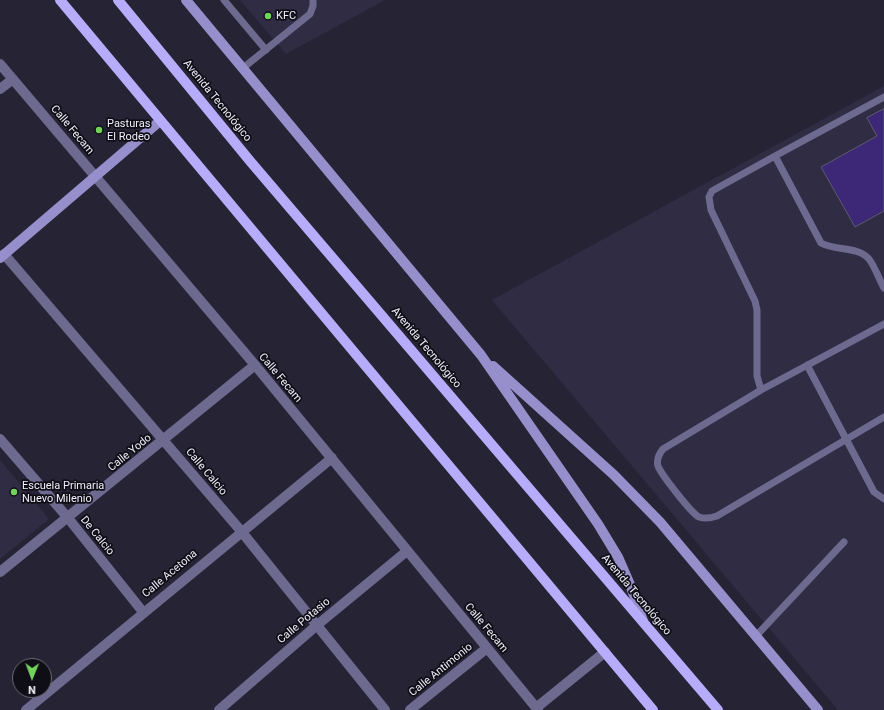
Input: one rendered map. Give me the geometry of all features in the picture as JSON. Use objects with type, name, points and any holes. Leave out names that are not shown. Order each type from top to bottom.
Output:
[{"type":"main road","points":[[60,0],[653,710]]},
{"type":"main road","name":"Avenida Tecnológico","points":[[118,0],[255,167],[718,710]]},
{"type":"main road","points":[[186,0],[481,356],[598,524],[618,557],[643,621]]},
{"type":"main road","points":[[2,256],[160,121]]},
{"type":"main road","points":[[481,356],[614,475],[660,522],[818,710]]},
{"type":"street","name":"Calle Fecam","points":[[0,64],[255,365],[407,552],[538,709]]},
{"type":"street","points":[[0,89],[13,78]]},
{"type":"street","name":"Calle Calcio","points":[[2,256],[164,440],[241,531],[385,710]]},
{"type":"street","name":"Calle Yodo","points":[[0,572],[255,365]]},
{"type":"street","name":"De Calcio","points":[[0,439],[68,518],[143,612]]},
{"type":"street","name":"Calle Acetona","points":[[26,710],[241,531],[332,458]]},
{"type":"street","name":"Calle Potasio","points":[[219,710],[316,626],[407,552]]},
{"type":"street","name":"Calle Antimonio","points":[[410,710],[487,648]]},
{"type":"street","points":[[538,709],[605,652]]},
{"type":"lane","points":[[224,0],[266,50]]},
{"type":"lane","points":[[243,68],[310,14],[313,6],[313,0]]},
{"type":"lane","points":[[761,390],[757,376],[757,310],[755,300],[711,210],[709,197],[712,191],[884,97]]},
{"type":"lane","points":[[775,156],[821,243],[828,247],[862,254],[869,259],[884,288]]},
{"type":"lane","points":[[884,324],[761,390],[663,449],[659,454],[658,467],[692,513],[708,518],[717,516],[884,417]]},
{"type":"lane","points":[[807,365],[874,492],[884,499]]},
{"type":"lane","points":[[756,636],[844,542]]},
{"type":"shaded area","points":[[240,0],[385,0],[286,54]]},
{"type":"shaded area","points":[[884,86],[884,710],[838,710],[492,300]]},
{"type":"shaded area","name":"Escuela Primaria Nuevo Milenio","points":[[0,460],[49,519],[0,559]]},
{"type":"building","points":[[884,109],[884,211],[855,227],[821,167],[877,136],[867,118]]},
{"type":"place","name":"KFC","points":[[268,16]]},
{"type":"place","name":"Pasturas El Rodeo","points":[[99,130]]},
{"type":"place","name":"Escuela Primaria Nuevo Milenio","points":[[14,492]]}]
